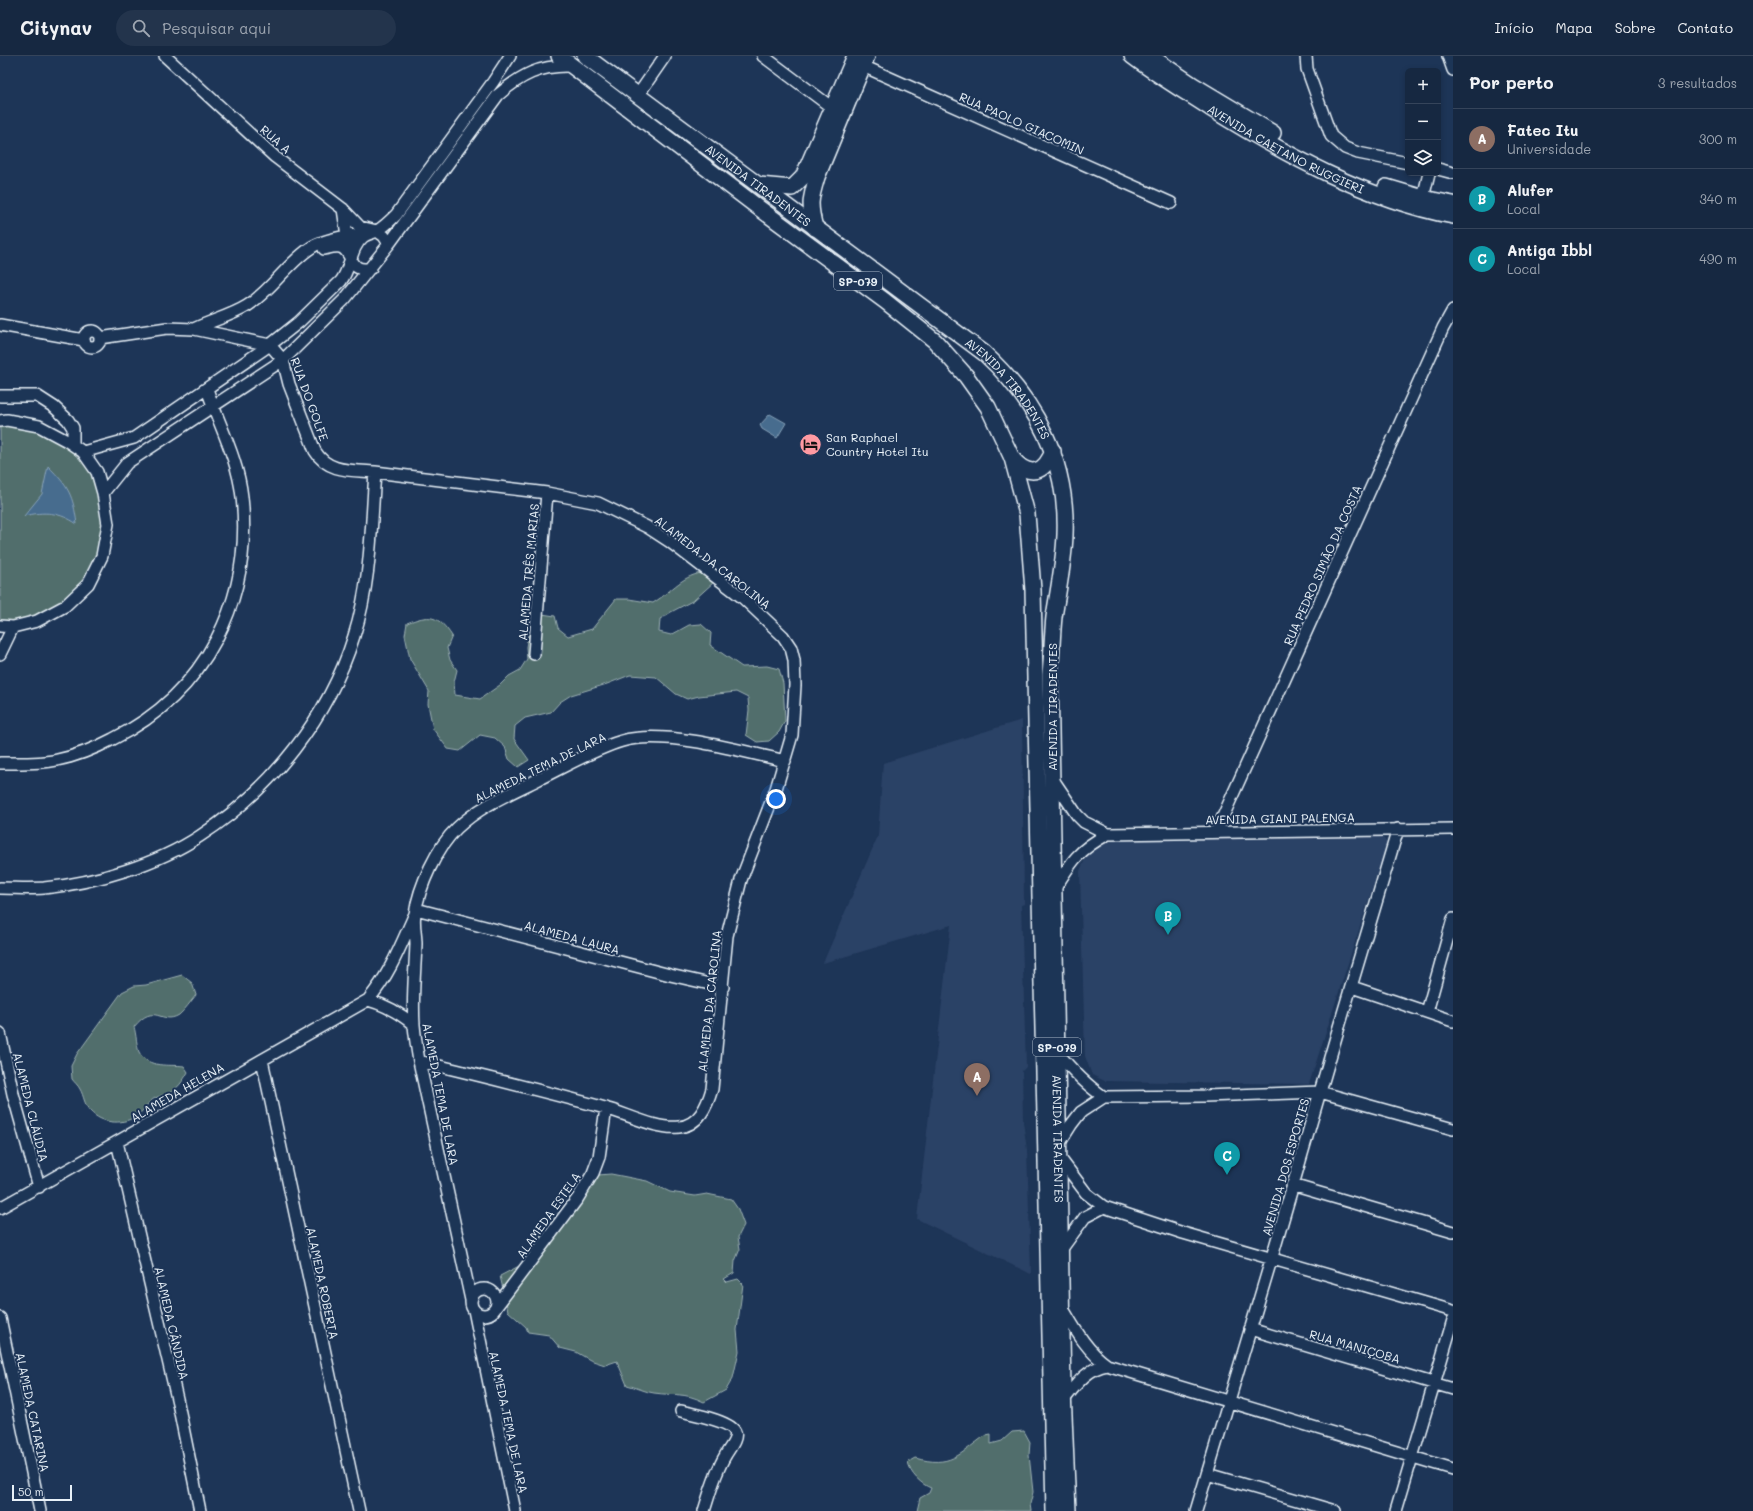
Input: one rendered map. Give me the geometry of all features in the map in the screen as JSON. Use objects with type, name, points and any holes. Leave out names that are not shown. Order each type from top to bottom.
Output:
[{"type":"main road","name":"AVENIDA TIRADENTES","points":[[559,56],[759,208],[885,300],[935,341],[966,376],[988,407],[1012,458],[1027,514],[1033,590],[1054,1511]]},
{"type":"main road","name":"AVENIDA TIRADENTES","points":[[585,56],[984,353],[1012,382],[1036,415],[1053,451],[1059,470],[1065,518],[1063,560],[1054,617],[1052,653],[1052,778],[1063,1401],[1068,1511]]},
{"type":"main road","name":"AVENIDA CAETANO RUGGIERI","points":[[1132,56],[1148,68],[1240,127],[1308,164],[1352,185],[1395,201],[1415,208],[1453,216]]},
{"type":"main road","name":"AVENIDA CAETANO RUGGIERI","points":[[1150,56],[1193,85],[1312,156],[1399,192],[1453,204]]},
{"type":"main road","points":[[792,188],[803,177],[838,112],[862,59]]},
{"type":"main road","points":[[810,206],[817,177],[838,112]]},
{"type":"main road","points":[[759,185],[792,188],[805,196],[810,206],[815,228]]},
{"type":"main road","points":[[1012,458],[1024,469],[1034,471],[1041,469],[1046,464],[1053,451]]},
{"type":"street","name":"RUA A","points":[[165,56],[275,157],[343,209],[360,227],[377,231]]},
{"type":"street","points":[[83,452],[134,438],[270,345],[299,322],[341,282],[351,262],[353,252],[363,236],[377,231],[387,224],[396,214],[493,82],[510,56]]},
{"type":"street","points":[[638,95],[665,56]]},
{"type":"street","points":[[763,56],[838,112]]},
{"type":"street","points":[[1306,56],[1307,69],[1331,136],[1345,148],[1358,153],[1405,162]]},
{"type":"street","points":[[1448,56],[1453,70]]},
{"type":"street","name":"RUA PAOLO GIACOMIN","points":[[862,59],[1171,203]]},
{"type":"street","points":[[103,493],[127,463],[283,360],[345,299],[390,244],[498,95],[516,80],[537,69],[558,65],[571,66]]},
{"type":"street","points":[[493,82],[504,90]]},
{"type":"street","points":[[1441,170],[1453,173]]},
{"type":"street","points":[[1423,198],[1428,176]]},
{"type":"street","points":[[343,209],[351,262]]},
{"type":"street","points":[[194,329],[245,307],[271,287],[292,263],[313,246],[347,236],[377,231],[384,236],[390,244]]},
{"type":"street","points":[[306,252],[338,246],[346,250],[351,262],[360,268],[371,268]]},
{"type":"street","name":"RUA PEDRO SIMÃO DA COSTA","points":[[1216,832],[1442,328],[1453,310]]},
{"type":"street","points":[[0,325],[84,340],[86,333],[89,331],[97,332],[100,338],[167,328],[194,329],[270,345]]},
{"type":"street","name":"RUA DO GOLFE","points":[[270,345],[283,360],[288,384],[320,460],[336,468],[375,472]]},
{"type":"street","points":[[0,764],[56,760],[92,749],[129,731],[152,716],[177,695],[210,652],[230,611],[236,589],[242,556],[244,524],[242,496],[236,462],[212,406],[207,389]]},
{"type":"street","points":[[0,396],[37,396],[54,407],[68,420],[73,428],[73,445]]},
{"type":"street","points":[[0,421],[7,420],[39,426],[83,452],[97,472],[103,493],[108,524],[102,556],[88,584],[65,606],[37,621],[13,628],[0,626]]},
{"type":"street","points":[[0,888],[44,888],[100,878],[154,859],[199,837],[227,817],[253,794],[283,763],[318,714],[344,664],[354,636],[362,607],[368,571],[375,472]]},
{"type":"street","name":"ALAMEDA DA CAROLINA","points":[[375,472],[547,493],[598,503],[647,527],[670,542],[743,598],[783,636],[791,648],[794,660],[795,685],[792,735],[776,789],[741,880],[727,936],[712,1089],[707,1105],[701,1115],[691,1123],[680,1127],[665,1127],[606,1108],[419,1061]]},
{"type":"street","name":"ALAMEDA TRÊS MARIAS","points":[[534,654],[547,493]]},
{"type":"street","points":[[0,654],[13,628]]},
{"type":"street","name":"ALAMEDA TEMA DE LARA","points":[[515,1511],[473,1305],[464,1272],[419,1061],[414,1025],[415,912],[435,857],[456,829],[470,817],[491,803],[591,754],[622,741],[655,737],[718,746],[785,761]]},
{"type":"street","points":[[1052,778],[1080,819],[1093,828],[1108,834]]},
{"type":"street","name":"AVENIDA DOS ESPORTES","points":[[1196,1511],[1398,829]]},
{"type":"street","name":"AVENIDA GIANI PALENGA","points":[[1108,834],[1453,829]]},
{"type":"street","points":[[1054,890],[1080,852],[1090,844],[1108,834]]},
{"type":"street","name":"ALAMEDA LAURA","points":[[415,912],[723,987]]},
{"type":"street","name":"ALAMEDA HELENA","points":[[0,1208],[368,1000],[379,988],[387,974],[415,912]]},
{"type":"street","points":[[1427,1012],[1449,948],[1453,919]]},
{"type":"street","points":[[1352,987],[1453,1022]]},
{"type":"street","points":[[368,1000],[390,1008],[414,1025]]},
{"type":"street","name":"ALAMEDA CLÁUDIA","points":[[0,1032],[13,1094],[39,1187]]},
{"type":"street","points":[[1057,1052],[1073,1071],[1104,1097]]},
{"type":"street","name":"ALAMEDA ROBERTA","points":[[262,1060],[359,1511]]},
{"type":"street","points":[[1453,1129],[1320,1092],[1204,1096],[1104,1097],[1081,1112],[1071,1125],[1059,1151],[1086,1193],[1104,1207],[1183,1233],[1272,1257],[1453,1311]]},
{"type":"street","name":"ALAMEDA ESTELA","points":[[494,1310],[578,1198],[593,1174],[599,1157],[606,1108]]},
{"type":"street","name":"ALAMEDA CÂNDIDA","points":[[117,1142],[178,1403],[200,1511]]},
{"type":"street","points":[[1292,1185],[1453,1232]]},
{"type":"street","points":[[1061,1250],[1085,1217],[1104,1207]]},
{"type":"street","points":[[464,1272],[490,1291],[497,1302],[494,1310],[482,1315],[473,1305],[477,1292],[490,1291],[513,1286]]},
{"type":"street","points":[[1061,1307],[1084,1343],[1107,1365],[1453,1469]]},
{"type":"street","name":"ALAMEDA TEMA DE LARA","points":[[479,1338],[494,1310]]},
{"type":"street","name":"ALAMEDA CATARINA","points":[[0,1318],[40,1511]]},
{"type":"street","points":[[1396,1511],[1453,1320]]},
{"type":"street","name":"RUA MANIÇOBA","points":[[1250,1329],[1453,1389]]},
{"type":"street","points":[[1063,1401],[1086,1374],[1098,1366],[1107,1365]]},
{"type":"street","points":[[681,1411],[725,1424],[733,1428],[736,1432],[735,1438],[722,1460],[713,1481],[704,1511]]},
{"type":"street","points":[[1207,1474],[1335,1511]]},
{"type":"shaded area","points":[[770,414],[786,423],[777,438],[762,429],[760,425]]},
{"type":"shaded area","points":[[48,466],[61,480],[72,498],[77,524],[64,517],[52,514],[38,513],[24,516],[42,494]]},
{"type":"shaded area","points":[[1022,720],[1024,904],[1021,905],[1026,1067],[1022,1071],[1023,1122],[1027,1150],[1031,1274],[917,1219],[951,925],[823,963],[878,836],[883,763]]},
{"type":"shaded area","points":[[1381,835],[1387,843],[1309,1084],[1105,1081],[1092,1075],[1085,1056],[1080,871],[1089,850],[1105,840]]},
{"type":"green space","points":[[0,425],[36,429],[47,433],[62,442],[87,467],[97,486],[102,507],[103,527],[100,547],[93,566],[82,584],[68,599],[50,611],[32,618],[12,623],[0,622]]},
{"type":"green space","points":[[707,572],[714,582],[694,600],[660,619],[659,632],[671,635],[689,625],[701,624],[711,633],[710,645],[742,667],[767,666],[779,669],[783,683],[785,721],[779,732],[769,741],[757,742],[746,735],[749,710],[748,698],[736,692],[699,696],[687,699],[676,694],[656,677],[630,675],[571,695],[560,702],[551,712],[525,718],[515,726],[514,739],[529,760],[518,767],[509,759],[505,747],[495,738],[480,735],[460,751],[448,749],[433,729],[428,704],[429,691],[410,659],[405,635],[407,623],[422,618],[433,618],[438,620],[447,629],[452,636],[447,648],[450,660],[457,670],[454,682],[455,695],[480,699],[500,685],[509,676],[520,670],[527,659],[526,647],[528,635],[542,614],[555,616],[558,628],[568,636],[592,629],[616,599],[629,599],[653,603],[684,580],[691,576]]},
{"type":"green space","points":[[182,975],[192,983],[196,995],[183,1011],[173,1018],[158,1015],[147,1016],[141,1019],[134,1027],[138,1050],[143,1057],[148,1061],[159,1065],[184,1066],[188,1072],[177,1088],[166,1095],[152,1100],[140,1113],[130,1120],[112,1122],[100,1119],[90,1111],[85,1103],[80,1089],[72,1079],[71,1066],[77,1054],[122,992],[134,986],[146,985]]},
{"type":"green space","points":[[611,1174],[647,1181],[670,1192],[695,1196],[707,1194],[731,1199],[738,1209],[744,1225],[738,1237],[740,1249],[735,1261],[734,1273],[724,1279],[727,1282],[738,1279],[743,1284],[737,1330],[739,1351],[733,1378],[726,1390],[704,1402],[691,1397],[661,1394],[627,1385],[617,1361],[605,1365],[590,1360],[576,1352],[560,1348],[549,1335],[528,1332],[526,1327],[508,1311],[500,1276],[521,1265],[545,1228],[566,1215],[589,1184],[598,1175]]},
{"type":"green space","points":[[1024,1431],[1030,1442],[1029,1455],[1033,1492],[1030,1504],[1031,1511],[917,1511],[920,1498],[929,1493],[931,1488],[916,1478],[908,1462],[915,1458],[927,1461],[937,1461],[954,1458],[986,1435],[991,1434],[991,1444],[1002,1441],[1012,1432]]},
{"type":"place","name":"San Raphael Country Hotel Itu","points":[[811,444]]},
{"type":"place","name":"Alufer","points":[[1168,935]]},
{"type":"place","name":"Fatec Itu","points":[[977,1096]]},
{"type":"place","name":"Antiga Ibbl","points":[[1227,1175]]}]
